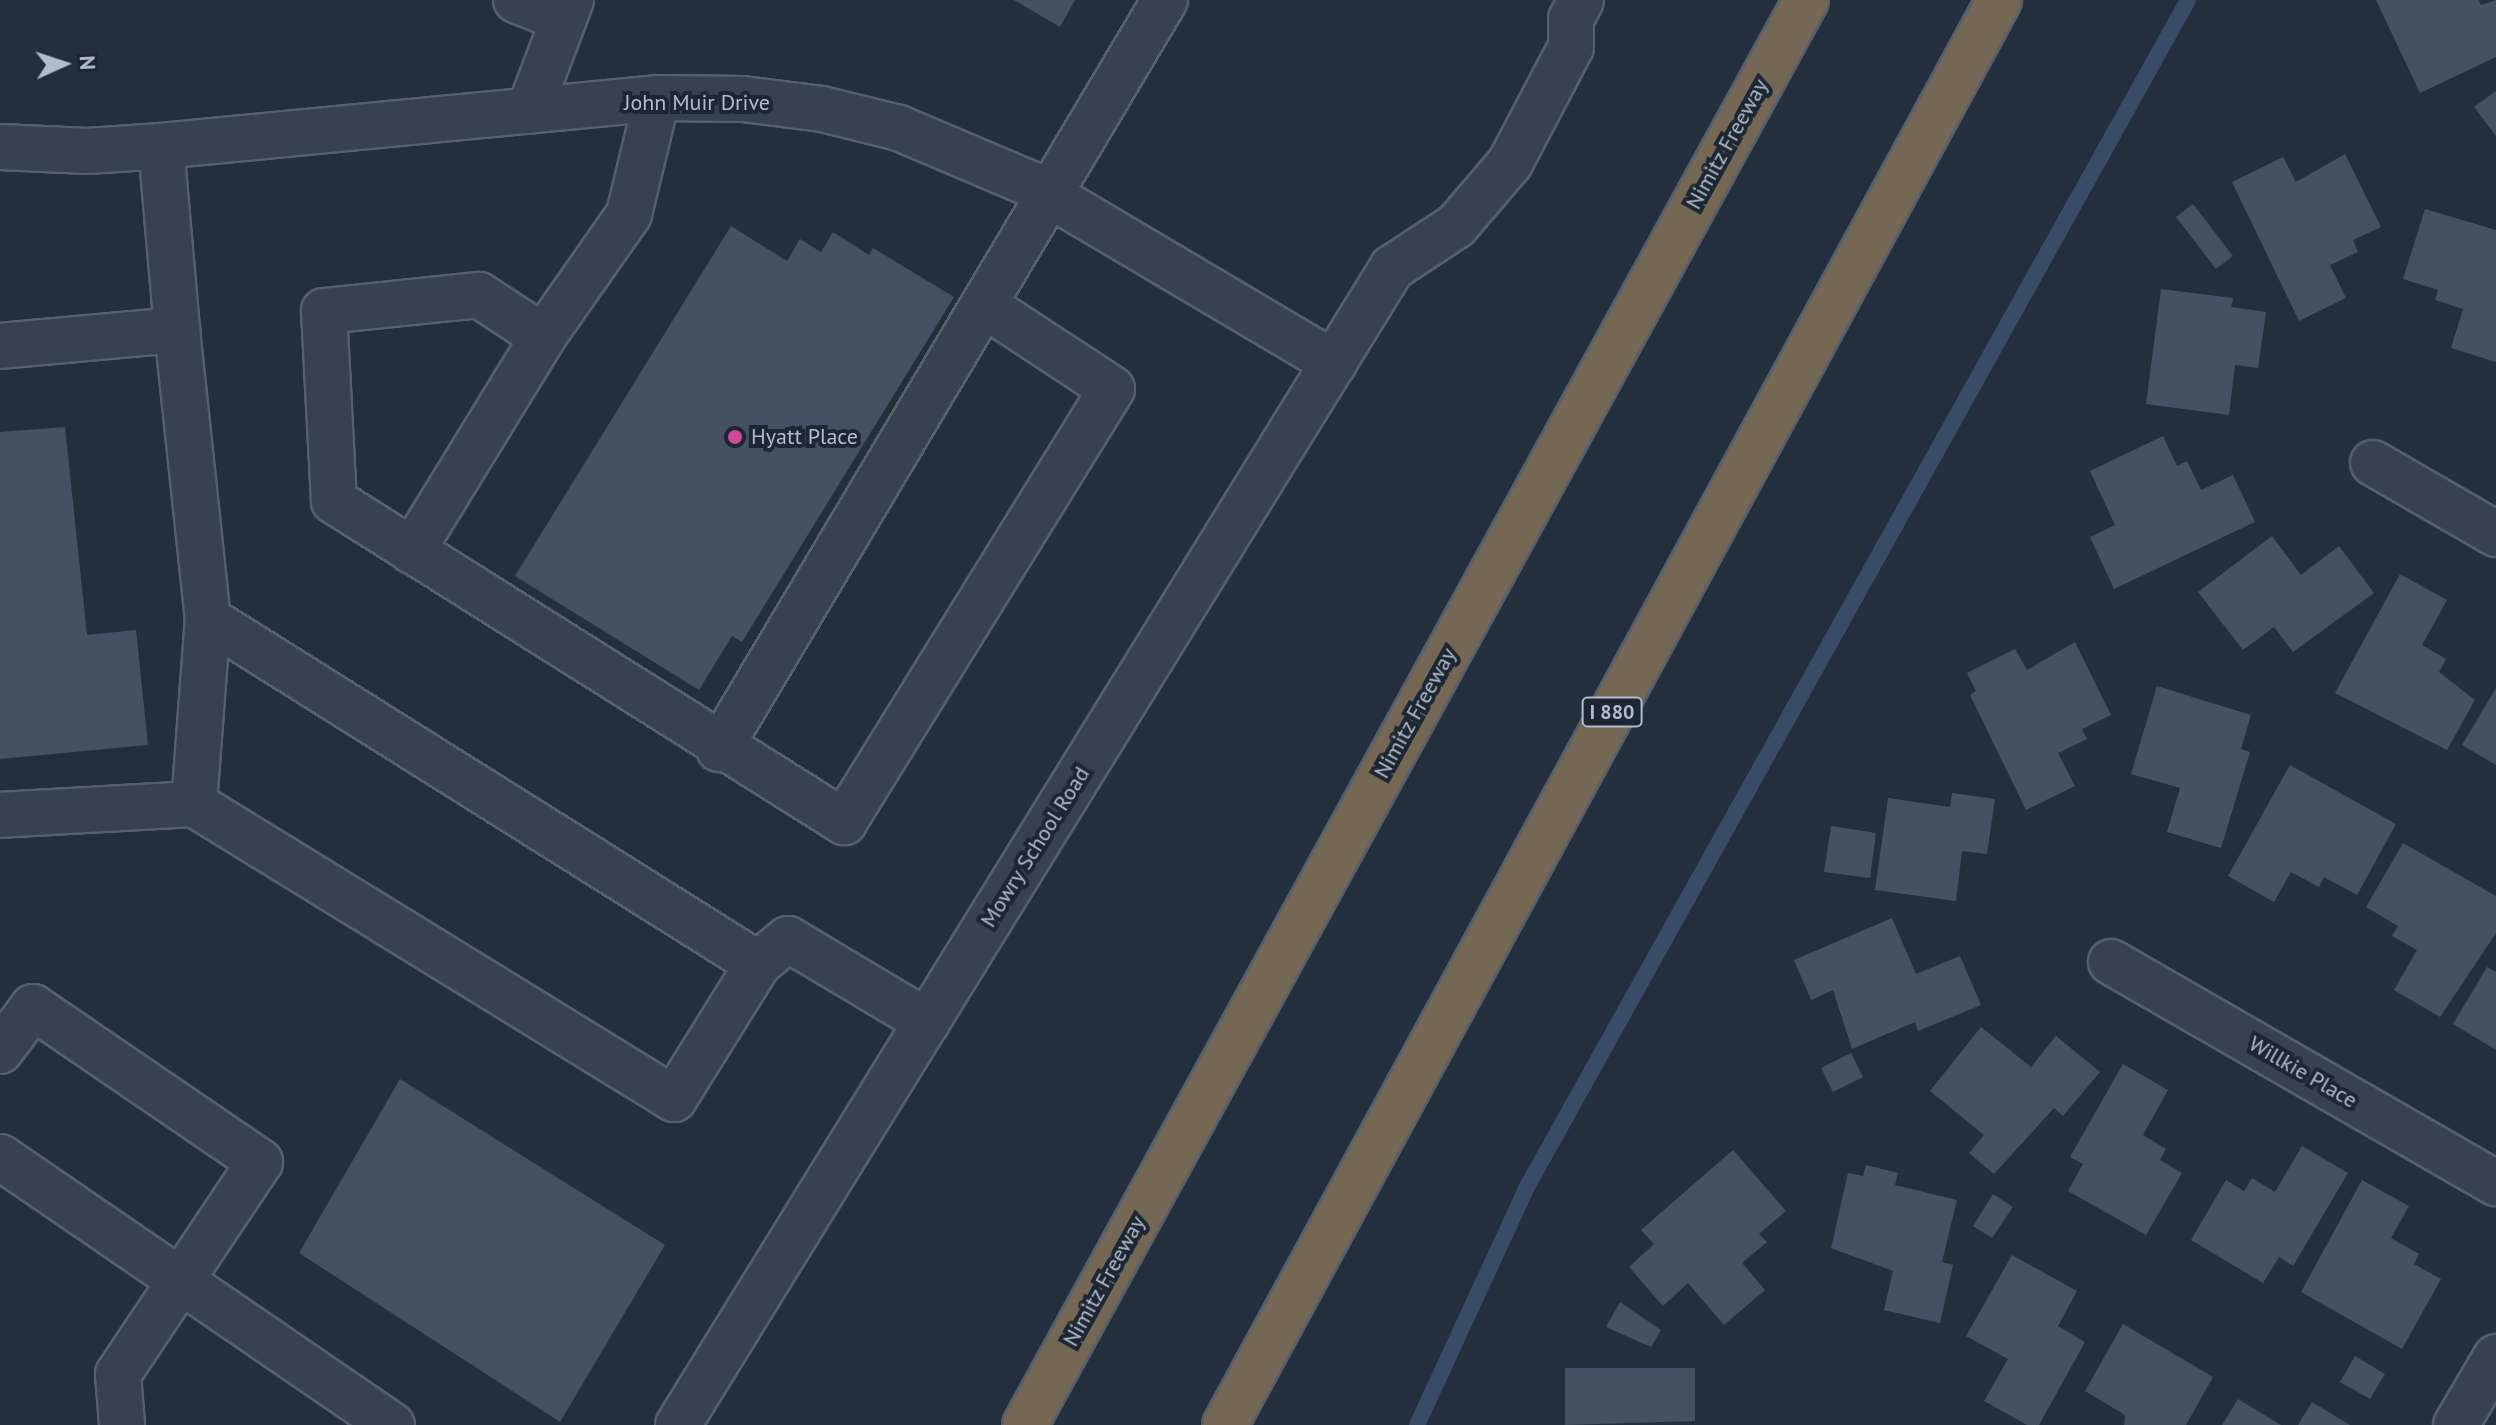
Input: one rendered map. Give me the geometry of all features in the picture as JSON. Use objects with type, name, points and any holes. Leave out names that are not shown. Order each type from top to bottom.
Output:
[{"type":"highway","name":"Nimitz Freeway","points":[[1025,1425],[1806,0]]},
{"type":"highway","name":"I 880","points":[[1225,1425],[1999,0]]},
{"type":"highway","points":[[998,1425],[1050,1379]]},
{"type":"street","points":[[516,0],[567,10],[529,111]]},
{"type":"street","points":[[719,749],[1053,197],[1165,0]]},
{"type":"street","name":"Mowry School Road","points":[[678,1425],[1392,268],[1456,226],[1502,175],[1571,47],[1571,19],[1581,0]]},
{"type":"street","points":[[412,551],[543,337],[629,214],[657,98]]},
{"type":"street","name":"John Muir Drive","points":[[0,147],[88,151],[657,98],[743,99],[899,128],[966,152],[1053,197],[1334,363]]},
{"type":"street","points":[[161,146],[208,619],[194,804]]},
{"type":"street","points":[[543,337],[479,295],[324,311],[334,501],[719,749],[844,822],[1112,389],[987,307]]},
{"type":"street","points":[[0,346],[177,330]]},
{"type":"street","points":[[2373,463],[2496,534]]},
{"type":"street","points":[[208,619],[758,964]]},
{"type":"street","points":[[0,815],[194,804],[674,1099],[758,964],[788,939],[927,1022]]},
{"type":"street","name":"Willkie Place","points":[[2111,962],[2496,1183]]},
{"type":"street","points":[[0,1051],[33,1007],[260,1162],[118,1374],[122,1425]]},
{"type":"street","points":[[0,1157],[392,1425]]},
{"type":"street","points":[[2456,1425],[2496,1357]]},
{"type":"building","points":[[1014,0],[1075,0],[1060,27]]},
{"type":"building","points":[[2376,0],[2478,0],[2481,5],[2496,0],[2496,57],[2420,93]]},
{"type":"building","points":[[2496,91],[2496,136],[2474,107]]},
{"type":"building","points":[[2345,154],[2381,227],[2353,240],[2358,252],[2330,265],[2346,298],[2299,321],[2232,182],[2283,157],[2296,182]]},
{"type":"building","points":[[2193,204],[2233,256],[2216,269],[2176,217]]},
{"type":"building","points":[[2425,209],[2496,230],[2496,362],[2451,348],[2463,309],[2435,300],[2438,290],[2403,279]]},
{"type":"building","name":"Hyatt Place","points":[[731,226],[787,261],[800,239],[821,252],[833,232],[869,255],[873,248],[954,297],[742,642],[732,636],[699,690],[515,576]]},
{"type":"building","points":[[2161,289],[2233,298],[2231,307],[2266,312],[2258,368],[2235,365],[2229,415],[2146,404]]},
{"type":"building","points":[[65,427],[87,635],[136,630],[148,745],[0,759],[0,432]]},
{"type":"building","points":[[2163,436],[2177,466],[2187,461],[2201,490],[2233,475],[2255,522],[2114,589],[2090,537],[2115,525],[2090,471]]},
{"type":"building","points":[[2272,536],[2301,575],[2339,546],[2374,593],[2293,652],[2274,627],[2243,650],[2198,592]]},
{"type":"building","points":[[2400,574],[2447,600],[2422,645],[2446,659],[2439,672],[2475,700],[2447,750],[2335,693]]},
{"type":"building","points":[[2075,642],[2111,715],[2082,729],[2087,739],[2058,753],[2075,786],[2026,810],[1970,695],[1976,691],[1967,673],[2015,649],[2027,670]]},
{"type":"building","points":[[2157,686],[2251,715],[2241,749],[2250,752],[2221,848],[2167,832],[2180,788],[2131,774]]},
{"type":"building","points":[[2496,688],[2496,765],[2462,745]]},
{"type":"building","points":[[2290,765],[2396,824],[2357,895],[2324,877],[2319,887],[2291,872],[2274,902],[2228,876]]},
{"type":"building","points":[[1952,793],[1995,799],[1987,854],[1962,851],[1956,901],[1875,890],[1888,798],[1950,807]]},
{"type":"building","points":[[1831,826],[1876,833],[1870,878],[1824,872]]},
{"type":"building","points":[[2403,843],[2496,896],[2496,933],[2440,1017],[2394,990],[2417,950],[2392,936],[2398,926],[2366,907]]},
{"type":"building","points":[[1892,918],[1916,974],[1960,956],[1981,1005],[1918,1031],[1915,1022],[1852,1049],[1833,990],[1811,1000],[1794,960]]},
{"type":"building","points":[[2487,967],[2496,972],[2496,1050],[2453,1024]]},
{"type":"building","points":[[1981,1027],[2031,1067],[2056,1036],[2100,1072],[2063,1116],[2054,1108],[1994,1174],[1969,1153],[1984,1135],[1930,1091]]},
{"type":"building","points":[[1851,1053],[1863,1077],[1833,1092],[1821,1068]]},
{"type":"building","points":[[2123,1064],[2168,1090],[2143,1135],[2166,1149],[2160,1160],[2182,1173],[2146,1235],[2068,1191],[2083,1164],[2070,1157]]},
{"type":"building","points":[[400,1079],[665,1245],[560,1422],[299,1253]]},
{"type":"building","points":[[2302,1146],[2348,1173],[2293,1266],[2279,1257],[2263,1283],[2191,1240],[2226,1180],[2244,1191],[2252,1178],[2275,1192]]},
{"type":"building","points":[[1733,1150],[1786,1211],[1759,1234],[1767,1242],[1742,1263],[1765,1290],[1724,1325],[1688,1283],[1663,1306],[1629,1267],[1654,1244],[1641,1230]]},
{"type":"building","points":[[1866,1165],[1898,1173],[1895,1185],[1957,1200],[1942,1262],[1953,1265],[1940,1323],[1884,1310],[1893,1271],[1831,1248],[1848,1173],[1863,1176]]},
{"type":"building","points":[[2362,1180],[2409,1206],[2391,1238],[2419,1254],[2414,1264],[2441,1279],[2402,1349],[2301,1292]]},
{"type":"building","points":[[1993,1194],[2013,1207],[1992,1238],[1973,1226]]},
{"type":"building","points":[[2012,1255],[2077,1291],[2058,1326],[2085,1342],[2039,1425],[2027,1425],[1984,1401],[2008,1359],[1966,1336]]},
{"type":"building","points":[[1620,1302],[1661,1330],[1651,1347],[1606,1327]]},
{"type":"building","points":[[2123,1324],[2213,1377],[2186,1425],[2124,1425],[2125,1415],[2085,1391]]},
{"type":"building","points":[[2355,1356],[2385,1374],[2370,1399],[2340,1382]]},
{"type":"building","points":[[1565,1368],[1695,1368],[1695,1421],[1565,1425]]},
{"type":"building","points":[[2238,1399],[2281,1425],[2222,1425]]},
{"type":"building","points":[[2312,1402],[2350,1425],[2298,1425]]},
{"type":"waterway","points":[[1417,1425],[1528,1185],[2188,0]]},
{"type":"place","name":"Hyatt Place","points":[[735,437]]}]
